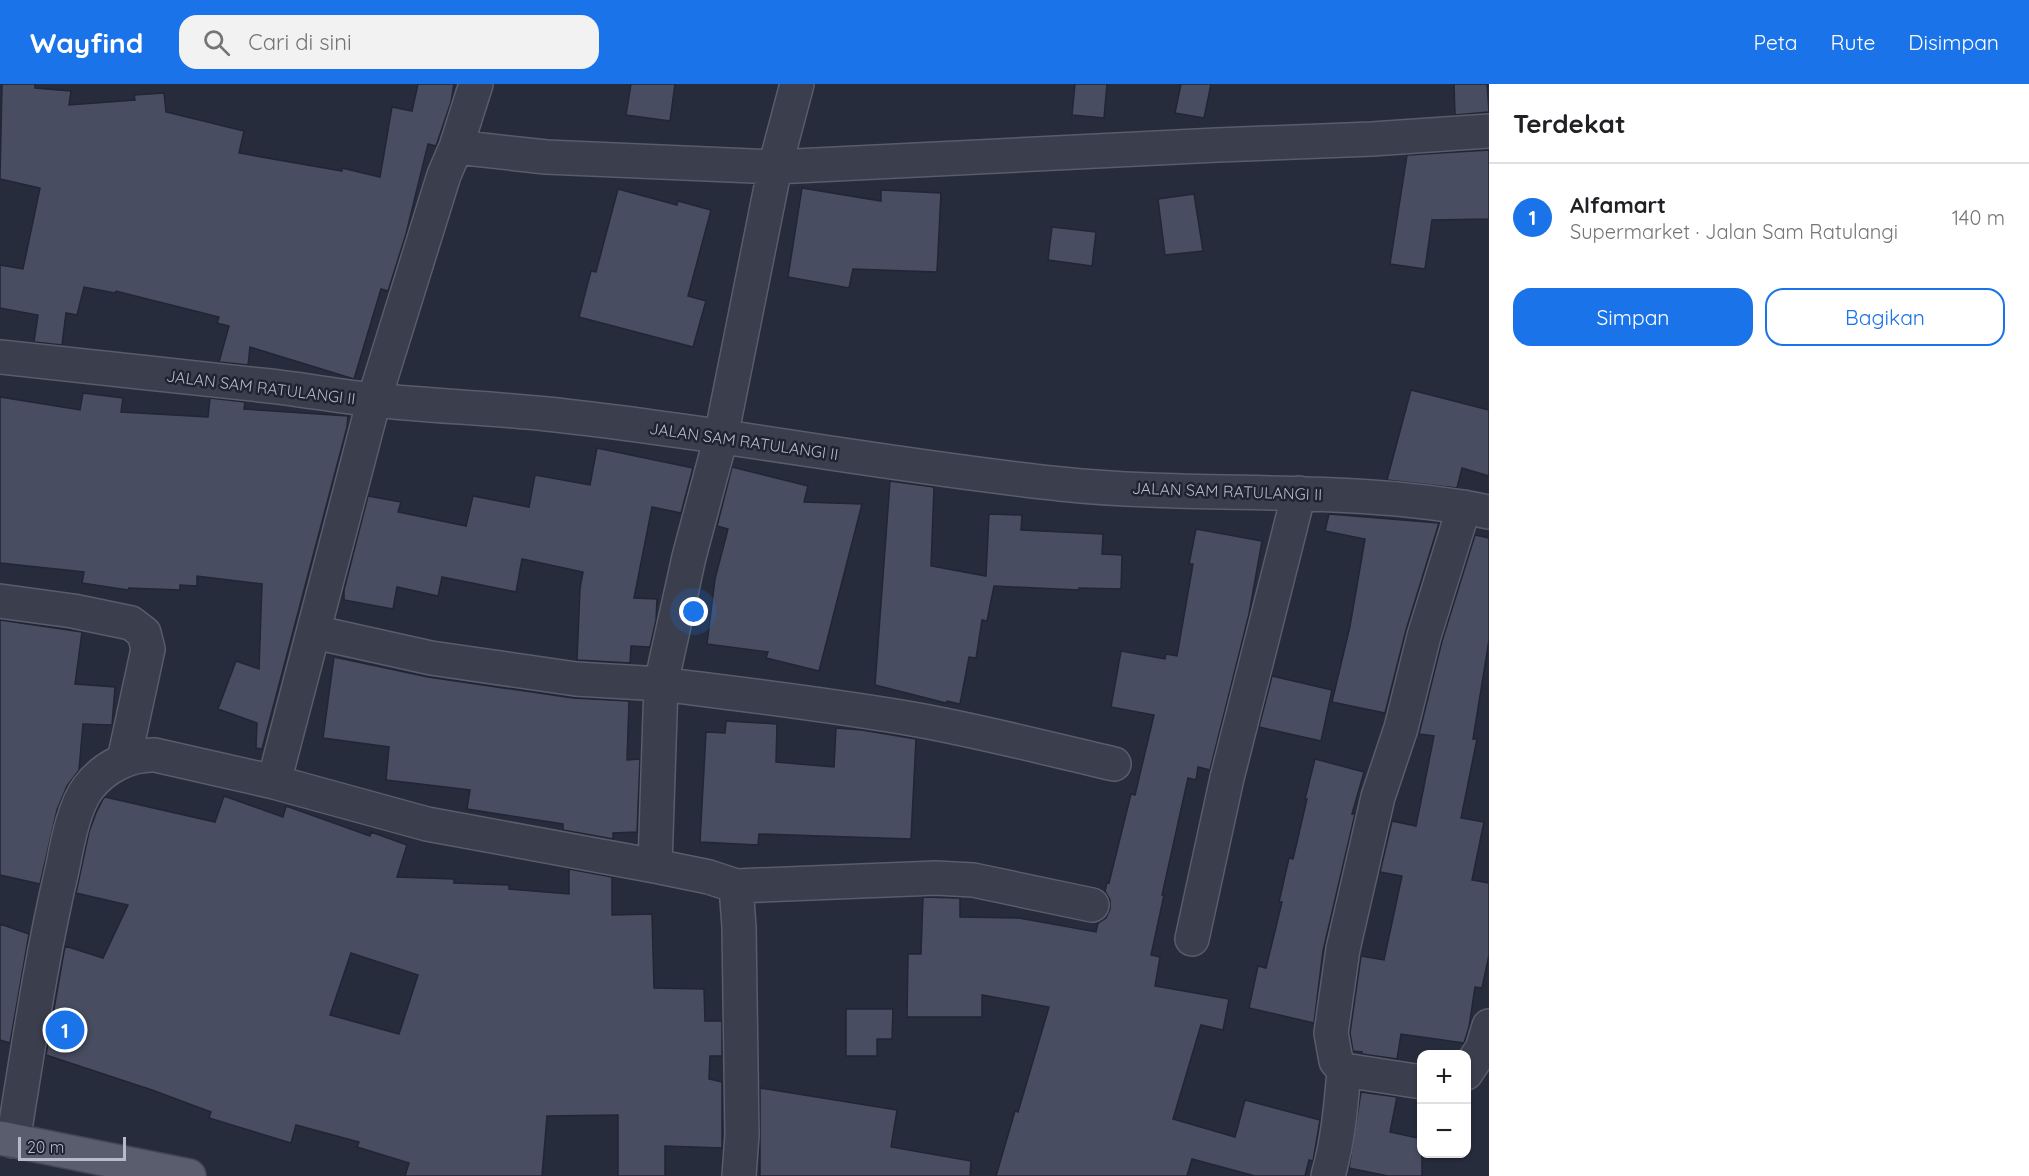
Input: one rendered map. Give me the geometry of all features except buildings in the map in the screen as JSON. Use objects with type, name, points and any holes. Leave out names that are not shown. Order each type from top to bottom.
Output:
[{"type":"main road","points":[[7,1139],[189,1176]]},
{"type":"street","points":[[274,782],[374,400],[444,175],[456,147],[476,84]]},
{"type":"street","points":[[656,866],[661,684],[689,556],[721,437],[775,167],[797,84]]},
{"type":"street","points":[[456,147],[546,157],[775,167],[1372,139],[1489,131]]},
{"type":"street","name":"JALAN SAM RATULANGI II","points":[[0,357],[273,386],[374,400],[546,414],[906,465],[1065,484],[1228,493],[1299,493],[1391,498],[1433,502],[1476,510]]},
{"type":"street","points":[[1192,939],[1227,778],[1299,493]]},
{"type":"street","points":[[1417,1081],[1344,1070],[1336,1060],[1330,1033],[1343,949],[1378,797],[1401,729],[1424,636],[1476,510]]},
{"type":"street","points":[[0,602],[74,611],[131,623],[144,633],[148,649],[124,760]]},
{"type":"street","points":[[314,632],[431,658],[576,678],[661,684],[919,720],[1114,764]]},
{"type":"street","points":[[7,1139],[73,820],[88,788],[108,769],[124,760],[140,755],[155,755],[274,782],[427,824],[656,866],[708,877],[736,886],[936,878],[973,880],[1092,905]]},
{"type":"street","points":[[736,886],[740,950],[741,1135],[739,1176]]},
{"type":"street","points":[[1471,1067],[1482,1049],[1489,1026]]},
{"type":"street","points":[[1328,1176],[1338,1131],[1344,1070]]},
{"type":"place","name":"Alfamart","points":[[65,1030]]}]
